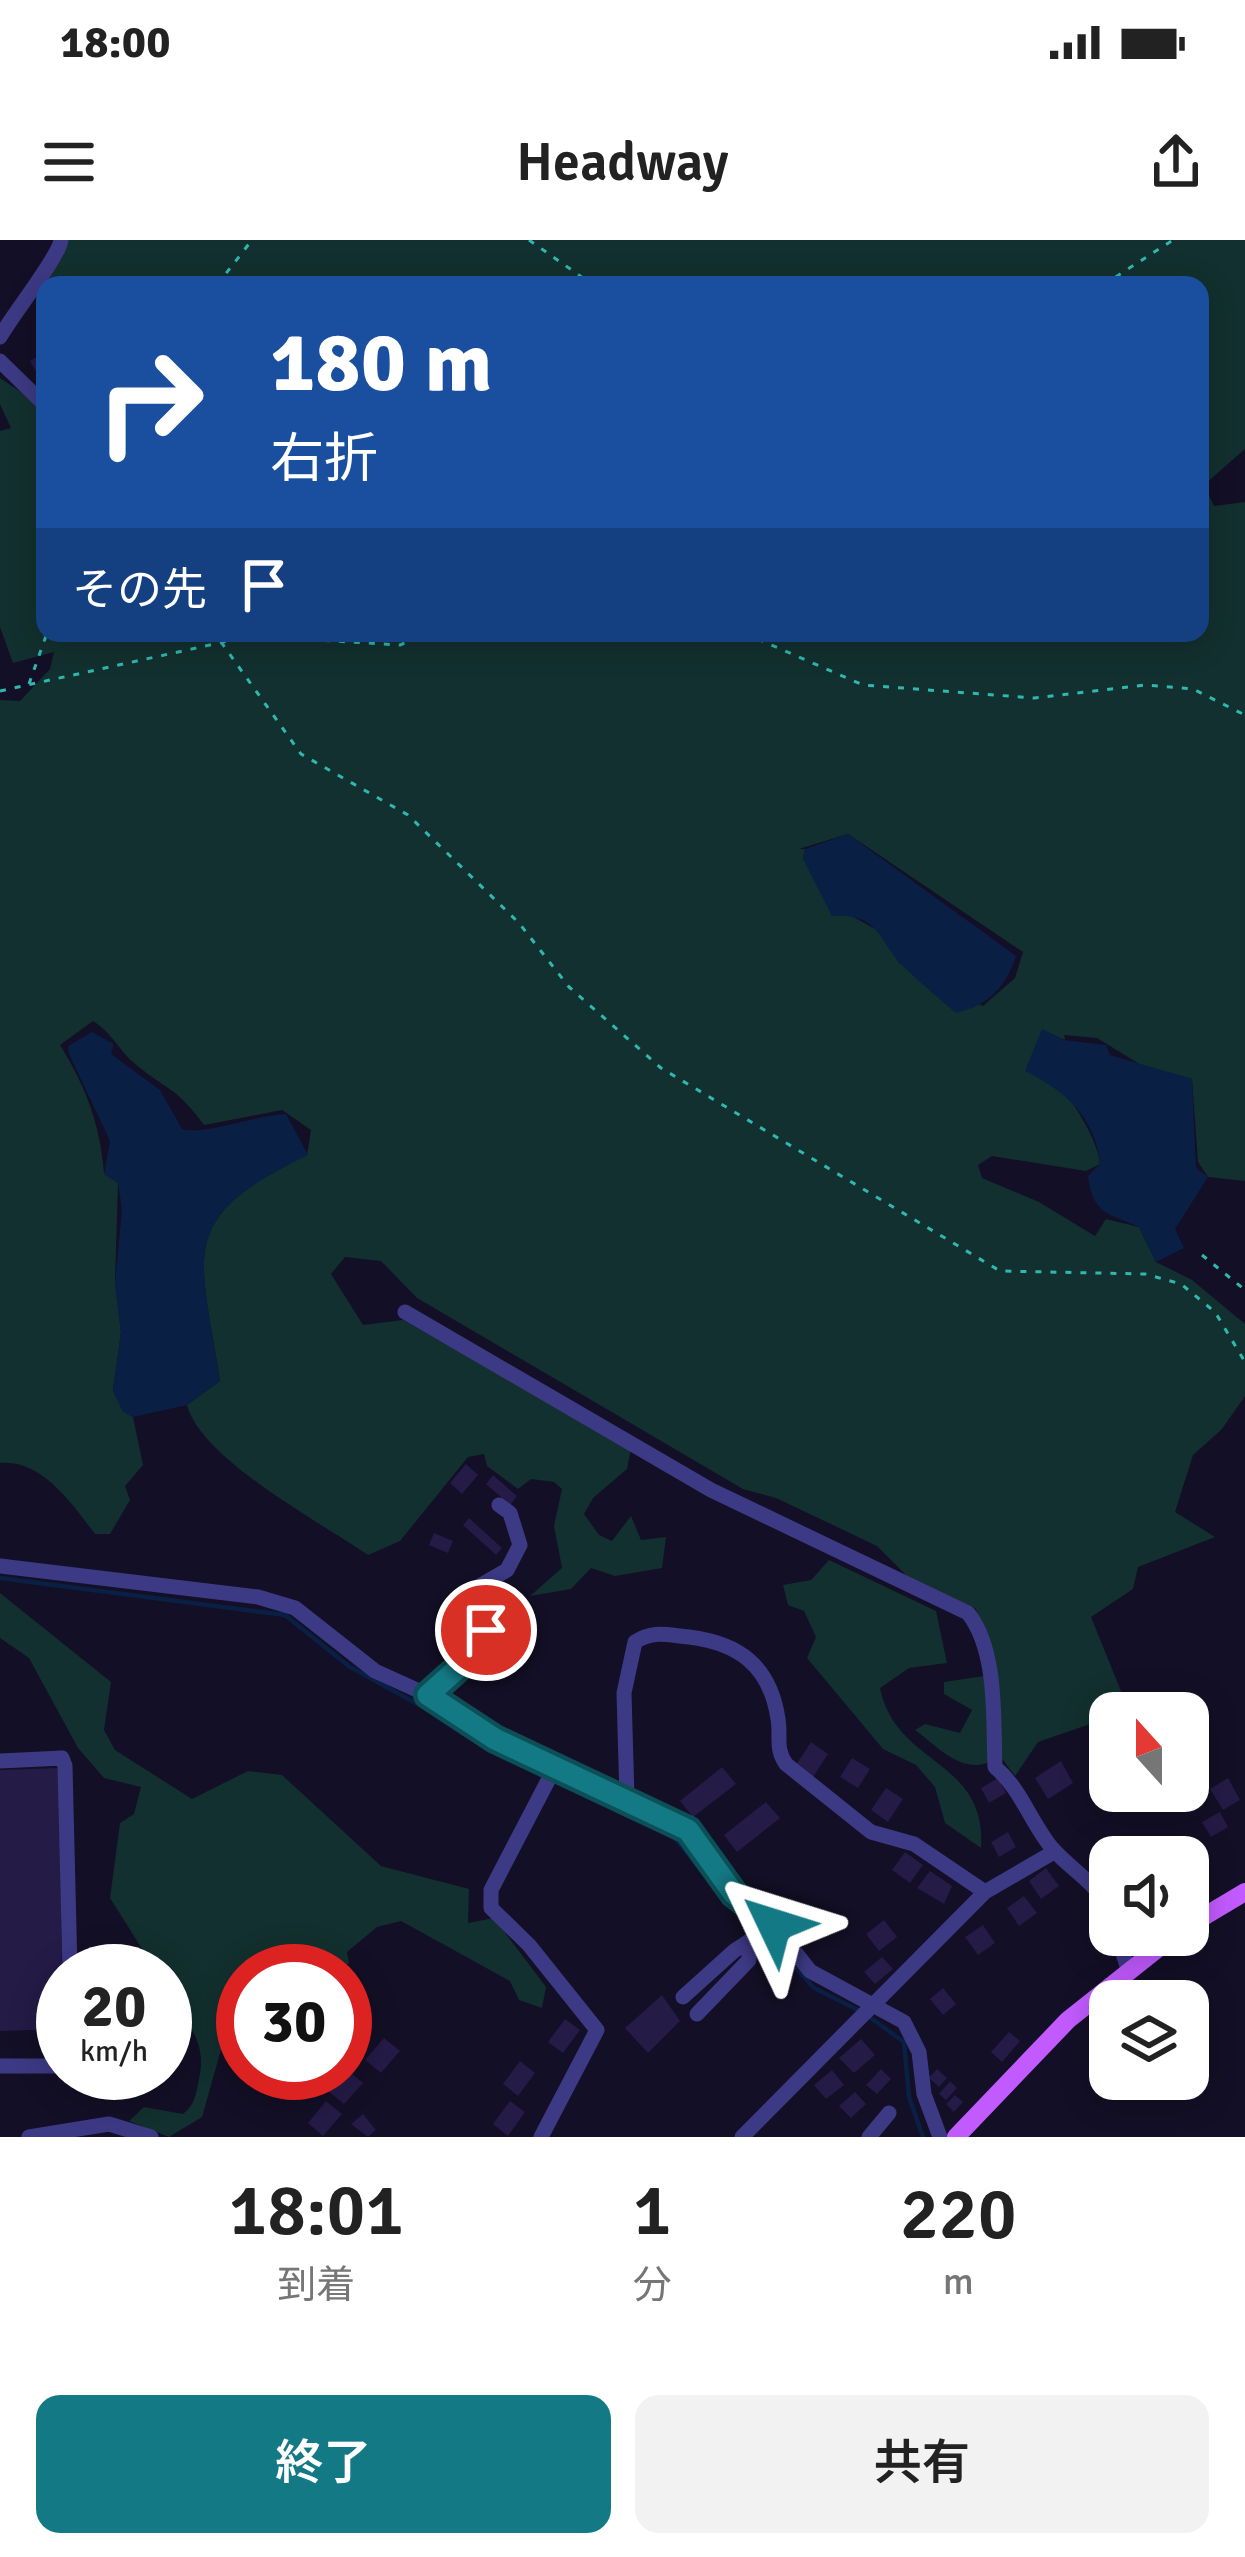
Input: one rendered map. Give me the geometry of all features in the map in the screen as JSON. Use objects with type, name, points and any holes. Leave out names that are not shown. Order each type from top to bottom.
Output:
[{"type":"main road","points":[[1209,1913],[1245,1892]]},
{"type":"main road","points":[[956,2137],[1068,2020],[1146,1956]]},
{"type":"street","points":[[39,276],[59,253],[61,240]]},
{"type":"street","points":[[0,337],[36,279]]},
{"type":"street","points":[[0,361],[36,396]]},
{"type":"street","points":[[405,1312],[711,1490],[968,1613],[980,1635],[992,1692],[995,1767],[1010,1780],[1054,1852],[1089,1882]]},
{"type":"street","points":[[428,1695],[485,1644],[476,1588],[507,1570],[520,1545],[510,1513],[499,1505]]},
{"type":"street","points":[[0,1566],[295,1608],[374,1671],[428,1695],[551,1776],[627,1799],[688,1830],[763,1933],[869,2012],[904,2022],[920,2052],[924,2094],[940,2137]]},
{"type":"street","points":[[627,1799],[624,1680],[634,1642],[650,1632],[725,1641],[740,1649],[768,1688],[778,1717],[778,1754],[786,1764],[871,1832],[914,1844],[985,1892]]},
{"type":"street","points":[[0,1761],[62,1758],[69,1944]]},
{"type":"street","points":[[541,2137],[597,2030],[529,1945],[491,1908],[490,1889],[551,1776]]},
{"type":"street","points":[[742,2137],[985,1892],[1054,1852]]},
{"type":"street","points":[[683,1997],[763,1933]]},
{"type":"street","points":[[697,2014],[749,1960],[763,1933]]},
{"type":"street","points":[[1124,1956],[1128,1969]]},
{"type":"street","points":[[0,2066],[36,2066]]},
{"type":"street","points":[[869,2137],[889,2113]]},
{"type":"street","points":[[29,2137],[109,2124],[151,2137]]},
{"type":"path","points":[[225,276],[252,240]]},
{"type":"path","points":[[529,240],[580,276]]},
{"type":"path","points":[[1117,276],[1173,240]]},
{"type":"path","points":[[28,686],[44,642]]},
{"type":"path","points":[[0,692],[220,642],[301,754],[408,815],[519,923],[568,987],[662,1068],[1000,1271],[1145,1274],[1181,1283],[1215,1312],[1245,1363]]},
{"type":"path","points":[[374,642],[405,642]]},
{"type":"path","points":[[765,642],[863,685],[1034,698],[1145,685],[1193,688],[1245,715]]},
{"type":"path","points":[[1202,1256],[1245,1289]]},
{"type":"green space","points":[[66,240],[1245,240],[1245,449],[1209,481],[1209,276],[46,276]]},
{"type":"green space","points":[[0,378],[36,402],[36,642],[1209,642],[1209,496],[1214,506],[1245,502],[1245,1181],[1208,1177],[1198,1162],[1192,1079],[1141,1065],[1097,1038],[1064,1035],[1065,1040],[1043,1030],[1048,1060],[1088,1129],[1100,1164],[1086,1171],[992,1156],[978,1165],[982,1178],[1039,1202],[1095,1236],[1106,1219],[1139,1227],[1156,1262],[1192,1280],[1245,1324],[1245,1396],[1222,1429],[1193,1455],[1175,1512],[1215,1537],[1138,1567],[1133,1589],[1091,1617],[1121,1692],[1089,1692],[1089,1724],[1038,1742],[1015,1776],[1000,1756],[983,1625],[975,1608],[913,1582],[877,1546],[776,1498],[743,1489],[417,1298],[381,1261],[345,1257],[331,1274],[363,1325],[403,1320],[631,1448],[627,1469],[593,1498],[584,1514],[599,1535],[612,1541],[631,1516],[641,1540],[666,1537],[662,1568],[615,1576],[591,1568],[571,1589],[530,1596],[562,1568],[554,1526],[562,1489],[554,1482],[531,1479],[518,1489],[487,1466],[484,1454],[468,1457],[400,1541],[368,1555],[265,1488],[214,1447],[187,1405],[220,1381],[207,1300],[206,1243],[216,1220],[235,1199],[307,1155],[311,1130],[282,1110],[204,1125],[185,1102],[133,1062],[93,1021],[60,1045],[90,1106],[104,1173],[118,1183],[115,1283],[121,1332],[113,1391],[123,1411],[133,1417],[143,1465],[125,1486],[130,1500],[110,1534],[95,1534],[42,1476],[29,1468],[0,1463],[0,700],[20,701],[50,669],[54,652],[13,663],[0,627],[0,431],[11,428],[0,404]],"holes":[[[848,834],[1023,952],[1015,978],[983,1006],[899,963],[884,934],[850,915],[803,859],[805,849],[799,849]]]},
{"type":"green space","points":[[829,1560],[936,1611],[947,1663],[909,1668],[880,1688],[903,1734],[970,1796],[979,1819],[981,1848],[945,1823],[935,1787],[916,1765],[883,1749],[807,1658],[816,1637],[804,1611],[788,1605],[783,1585],[811,1580]]},
{"type":"green space","points":[[0,1593],[111,1682],[104,1730],[115,1750],[192,1799],[248,1771],[282,1775],[381,1866],[469,1889],[468,1923],[494,1918],[546,1987],[542,2008],[519,2000],[510,1981],[401,1921],[377,1927],[357,1944],[216,1944],[216,2067],[202,2117],[169,2137],[129,2121],[144,2107],[183,2114],[194,2099],[201,2061],[192,2030],[192,1944],[139,1944],[110,1898],[120,1823],[134,1814],[141,1787],[104,1778],[78,1748],[29,1658],[0,1638]]},
{"type":"green space","points":[[984,1676],[992,1761],[971,1765],[951,1757],[915,1730],[925,1724],[960,1733],[972,1710],[944,1694],[944,1682]]},
{"type":"water","points":[[848,834],[1016,956],[994,994],[956,1013],[905,968],[870,925],[861,919],[832,916],[803,859],[805,849]]},
{"type":"water","points":[[1042,1029],[1064,1040],[1106,1045],[1110,1055],[1192,1079],[1196,1168],[1208,1177],[1175,1229],[1184,1248],[1156,1262],[1139,1227],[1098,1206],[1088,1176],[1100,1164],[1085,1119],[1053,1087],[1025,1071]]},
{"type":"water","points":[[92,1032],[114,1044],[111,1054],[160,1090],[182,1129],[203,1130],[286,1114],[308,1155],[235,1199],[216,1220],[207,1243],[204,1269],[220,1381],[187,1405],[133,1417],[123,1411],[113,1391],[121,1332],[115,1283],[122,1210],[118,1183],[104,1174],[110,1141],[68,1046]]},
{"type":"building","points":[[466,1464],[478,1475],[462,1494],[450,1483]]},
{"type":"building","points":[[493,1475],[517,1496],[510,1505],[486,1484]]},
{"type":"building","points":[[469,1518],[502,1548],[496,1555],[463,1525]]},
{"type":"building","points":[[434,1533],[453,1541],[448,1553],[429,1545]]},
{"type":"building","points":[[811,1742],[828,1754],[813,1777],[796,1765]]},
{"type":"building","points":[[852,1758],[870,1769],[858,1788],[840,1777]]},
{"type":"building","points":[[1061,1761],[1073,1783],[1048,1799],[1035,1778]]},
{"type":"building","points":[[722,1767],[736,1784],[693,1817],[680,1801]]},
{"type":"building","points":[[59,1768],[62,1944],[36,1944],[36,2030],[0,2031],[0,1770]]},
{"type":"building","points":[[998,1778],[1006,1793],[989,1803],[981,1788]]},
{"type":"building","points":[[1228,1778],[1240,1800],[1223,1810],[1210,1789]]},
{"type":"building","points":[[886,1788],[903,1799],[888,1822],[871,1810]]},
{"type":"building","points":[[766,1802],[780,1818],[737,1852],[724,1835]]},
{"type":"building","points":[[1220,1812],[1228,1827],[1211,1837],[1202,1822]]},
{"type":"building","points":[[1008,1832],[1016,1847],[999,1857],[991,1842]]},
{"type":"building","points":[[905,1852],[923,1865],[910,1883],[892,1870]]},
{"type":"building","points":[[1046,1868],[1059,1886],[1041,1899],[1029,1881]]},
{"type":"building","points":[[930,1871],[952,1886],[944,1904],[917,1888]]},
{"type":"building","points":[[1024,1896],[1037,1913],[1019,1926],[1007,1908]]},
{"type":"building","points":[[884,1920],[897,1937],[879,1951],[866,1934]]},
{"type":"building","points":[[983,1925],[995,1943],[978,1955],[965,1937]]},
{"type":"building","points":[[882,1957],[893,1969],[875,1984],[864,1972]]},
{"type":"building","points":[[943,1988],[956,2004],[943,2015],[930,1999]]},
{"type":"building","points":[[662,1995],[680,2021],[648,2053],[625,2028]]},
{"type":"building","points":[[565,2019],[580,2030],[563,2053],[548,2042]]},
{"type":"building","points":[[1009,2032],[1020,2041],[1002,2062],[991,2052]]},
{"type":"building","points":[[384,2038],[400,2051],[381,2073],[372,2066],[372,2052]]},
{"type":"building","points":[[861,2039],[875,2055],[854,2073],[839,2058]]},
{"type":"building","points":[[520,2061],[535,2073],[518,2096],[503,2084]]},
{"type":"building","points":[[881,2069],[891,2079],[877,2094],[866,2085]]},
{"type":"building","points":[[937,2069],[947,2078],[939,2087],[929,2078]]},
{"type":"building","points":[[832,2070],[844,2085],[826,2099],[814,2085]]},
{"type":"building","points":[[950,2081],[957,2088],[946,2100],[939,2094]]},
{"type":"building","points":[[855,2092],[866,2104],[851,2118],[839,2106]]},
{"type":"building","points":[[955,2095],[963,2102],[954,2112],[946,2104]]},
{"type":"building","points":[[326,2101],[342,2114],[323,2136],[308,2123]]},
{"type":"building","points":[[510,2101],[525,2112],[508,2136],[493,2124]]},
{"type":"building","points":[[363,2114],[376,2130],[368,2137],[351,2124]]},
{"type":"waterway","points":[[0,1578],[285,1615],[350,1667],[545,1774]]},
{"type":"waterway","points":[[556,1780],[650,1820]]},
{"type":"waterway","points":[[660,1825],[717,1889],[739,1906]]},
{"type":"waterway","points":[[767,1936],[814,1988],[858,2010]]},
{"type":"waterway","points":[[868,2016],[904,2042],[909,2097],[923,2137]]},
{"type":"route","points":[[486,1630],[485,1644],[428,1695],[495,1739],[688,1830],[734,1894],[774,1925]]}]
